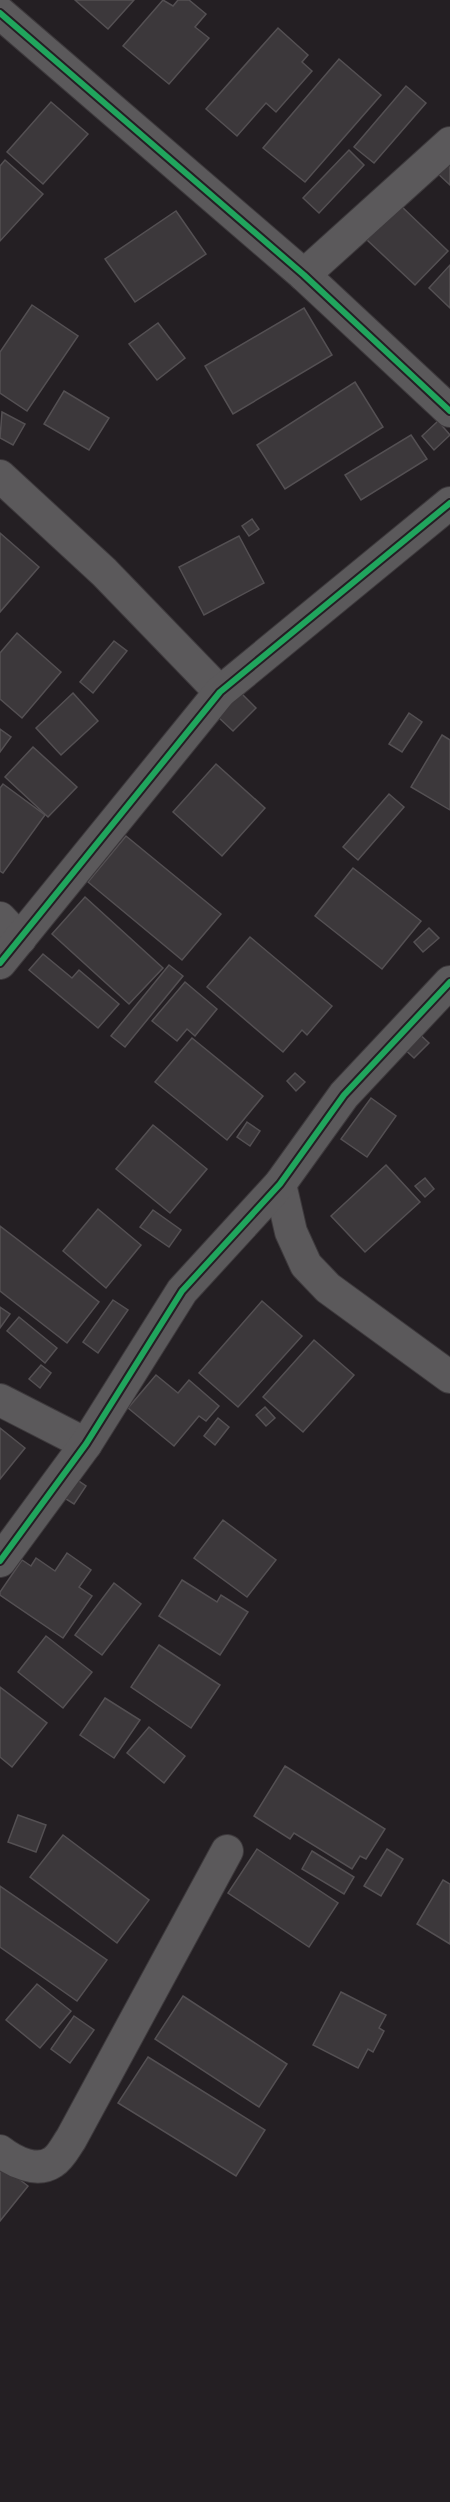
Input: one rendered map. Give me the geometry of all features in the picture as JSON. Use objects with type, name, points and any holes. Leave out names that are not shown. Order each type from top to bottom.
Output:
[{"type":"street","points":[[0,14],[304,275],[450,411]]},
{"type":"street","points":[[304,275],[450,144]]},
{"type":"street","points":[[0,476],[104,572],[220,692]]},
{"type":"street","points":[[0,963],[10,929],[220,692],[450,503]]},
{"type":"street","points":[[0,1562],[86,1444],[182,1292],[280,1184],[344,1095],[450,982]]},
{"type":"street","points":[[280,1184],[291,1232],[306,1265],[328,1288],[450,1377]]},
{"type":"street","points":[[0,1400],[86,1444]]},
{"type":"street","points":[[0,2151],[23,2165],[44,2167],[55,2161],[71,2139],[227,1851]]},
{"type":"building","points":[[75,0],[134,0],[108,29]]},
{"type":"building","points":[[163,0],[173,6],[178,0],[189,0],[206,14],[195,27],[209,38],[169,84],[123,46]]},
{"type":"building","points":[[278,28],[308,55],[302,62],[312,71],[276,112],[266,103],[237,136],[206,109]]},
{"type":"building","points":[[339,59],[381,95],[305,182],[263,148]]},
{"type":"building","points":[[406,86],[426,103],[374,163],[354,147]]},
{"type":"building","points":[[51,102],[88,134],[43,184],[7,152]]},
{"type":"building","points":[[349,150],[364,165],[319,213],[303,198]]},
{"type":"building","points":[[450,156],[450,185],[435,171]]},
{"type":"building","points":[[5,160],[43,194],[0,241],[0,166]]},
{"type":"building","points":[[400,205],[448,251],[415,285],[367,240]]},
{"type":"building","points":[[176,211],[206,254],[135,302],[105,259]]},
{"type":"building","points":[[450,265],[450,308],[429,288]]},
{"type":"building","points":[[32,305],[78,336],[27,411],[0,393],[0,352]]},
{"type":"building","points":[[304,308],[332,355],[233,414],[205,366]]},
{"type":"building","points":[[158,323],[185,358],[157,380],[129,344]]},
{"type":"building","points":[[355,382],[383,427],[285,489],[257,445]]},
{"type":"building","points":[[64,391],[109,418],[89,450],[44,424]]},
{"type":"building","points":[[2,412],[25,424],[13,445],[0,438]]},
{"type":"building","points":[[438,421],[450,435],[434,450],[422,436]]},
{"type":"building","points":[[411,435],[427,459],[361,500],[345,475]]},
{"type":"building","points":[[252,519],[259,529],[249,536],[242,526]]},
{"type":"building","points":[[0,533],[39,567],[0,612]]},
{"type":"building","points":[[239,536],[264,583],[204,615],[179,567]]},
{"type":"building","points":[[17,633],[61,672],[22,718],[0,699],[0,653]]},
{"type":"building","points":[[114,641],[127,651],[93,693],[80,682]]},
{"type":"building","points":[[240,692],[256,708],[233,731],[217,716]]},
{"type":"building","points":[[73,693],[98,721],[61,755],[36,728]]},
{"type":"building","points":[[409,713],[422,722],[402,752],[389,744]]},
{"type":"building","points":[[0,729],[11,737],[0,752]]},
{"type":"building","points":[[442,735],[450,740],[450,810],[411,787]]},
{"type":"building","points":[[33,747],[77,787],[48,817],[5,777]]},
{"type":"building","points":[[216,764],[265,808],[222,856],[173,812]]},
{"type":"building","points":[[3,784],[45,815],[3,873],[0,871],[0,788]]},
{"type":"building","points":[[389,794],[404,807],[358,860],[343,847]]},
{"type":"building","points":[[126,836],[221,914],[182,960],[88,882]]},
{"type":"building","points":[[353,868],[421,921],[382,969],[315,916]]},
{"type":"building","points":[[85,897],[163,968],[129,1004],[52,934]]},
{"type":"building","points":[[429,928],[439,938],[423,952],[414,942]]},
{"type":"building","points":[[250,937],[332,1006],[307,1035],[302,1030],[283,1052],[207,987]]},
{"type":"building","points":[[43,954],[72,978],[79,970],[119,1004],[98,1028],[29,970]]},
{"type":"building","points":[[169,965],[183,976],[125,1047],[111,1036]]},
{"type":"building","points":[[185,982],[217,1009],[195,1036],[187,1029],[177,1041],[152,1021]]},
{"type":"building","points":[[414,1029],[429,1043],[414,1058],[399,1044]]},
{"type":"building","points":[[192,1038],[263,1096],[227,1140],[155,1082]]},
{"type":"building","points":[[295,1073],[305,1082],[296,1091],[287,1081]]},
{"type":"building","points":[[371,1098],[396,1116],[367,1157],[341,1139]]},
{"type":"building","points":[[247,1122],[260,1131],[250,1146],[237,1137]]},
{"type":"building","points":[[153,1125],[207,1169],[170,1213],[116,1169]]},
{"type":"building","points":[[386,1165],[420,1202],[365,1252],[331,1216]]},
{"type":"building","points":[[425,1178],[434,1189],[425,1197],[415,1186]]},
{"type":"building","points":[[98,1209],[141,1245],[106,1288],[63,1251]]},
{"type":"building","points":[[153,1210],[181,1230],[169,1247],[140,1227]]},
{"type":"building","points":[[0,1226],[99,1302],[67,1343],[0,1291]]},
{"type":"building","points":[[113,1300],[128,1310],[98,1353],[83,1342]]},
{"type":"building","points":[[262,1301],[302,1336],[238,1407],[199,1373]]},
{"type":"building","points":[[0,1307],[10,1314],[0,1328]]},
{"type":"building","points":[[19,1317],[57,1348],[45,1363],[7,1331]]},
{"type":"building","points":[[314,1340],[354,1375],[303,1432],[263,1397]]},
{"type":"building","points":[[41,1365],[51,1373],[40,1388],[29,1379]]},
{"type":"building","points":[[156,1375],[178,1393],[189,1380],[219,1406],[206,1421],[199,1416],[174,1446],[128,1408]]},
{"type":"building","points":[[265,1407],[275,1418],[266,1426],[256,1415]]},
{"type":"building","points":[[218,1418],[229,1427],[215,1445],[204,1436]]},
{"type":"building","points":[[0,1428],[25,1448],[0,1479]]},
{"type":"building","points":[[70,1475],[86,1486],[74,1504],[58,1494]]},
{"type":"building","points":[[223,1520],[276,1560],[247,1597],[194,1558]]},
{"type":"building","points":[[67,1553],[91,1570],[79,1587],[92,1596],[63,1638],[0,1595],[0,1592],[22,1560],[31,1566],[36,1558],[55,1571]]},
{"type":"building","points":[[182,1580],[217,1602],[221,1595],[248,1612],[220,1655],[159,1616]]},
{"type":"building","points":[[114,1583],[141,1604],[102,1655],[75,1635]]},
{"type":"building","points":[[46,1636],[92,1672],[63,1708],[18,1672]]},
{"type":"building","points":[[159,1645],[220,1685],[191,1728],[131,1687]]},
{"type":"building","points":[[0,1687],[47,1723],[12,1767],[0,1757]]},
{"type":"building","points":[[105,1698],[140,1720],[114,1758],[80,1735]]},
{"type":"building","points":[[149,1727],[185,1756],[164,1783],[127,1753]]},
{"type":"building","points":[[285,1766],[385,1829],[366,1859],[360,1856],[352,1869],[294,1833],[290,1839],[254,1816]]},
{"type":"building","points":[[18,1815],[46,1825],[36,1852],[8,1842]]},
{"type":"building","points":[[63,1835],[149,1900],[117,1943],[30,1877]]},
{"type":"building","points":[[257,1849],[338,1903],[309,1947],[228,1893]]},
{"type":"building","points":[[387,1849],[403,1859],[381,1896],[364,1886]]},
{"type":"building","points":[[312,1851],[354,1877],[344,1894],[302,1869]]},
{"type":"building","points":[[443,1880],[450,1884],[450,1944],[417,1924]]},
{"type":"building","points":[[0,1886],[107,1960],[77,2001],[0,1947]]},
{"type":"building","points":[[37,1984],[71,2011],[40,2048],[6,2020]]},
{"type":"building","points":[[341,1992],[386,2015],[379,2028],[384,2031],[373,2052],[368,2049],[358,2068],[313,2045]]},
{"type":"building","points":[[183,1996],[287,2064],[259,2107],[155,2039]]},
{"type":"building","points":[[74,2016],[94,2030],[70,2063],[51,2049]]},
{"type":"building","points":[[148,2057],[265,2130],[236,2176],[118,2103]]},
{"type":"building","points":[[0,2164],[28,2186],[0,2221]]},
{"type":"cycle path","points":[[0,13],[304,275],[450,411]]},
{"type":"cycle path","points":[[0,963],[220,692],[450,503]]},
{"type":"cycle path","points":[[0,1561],[86,1444],[182,1291],[280,1184],[344,1095],[450,982]]}]
